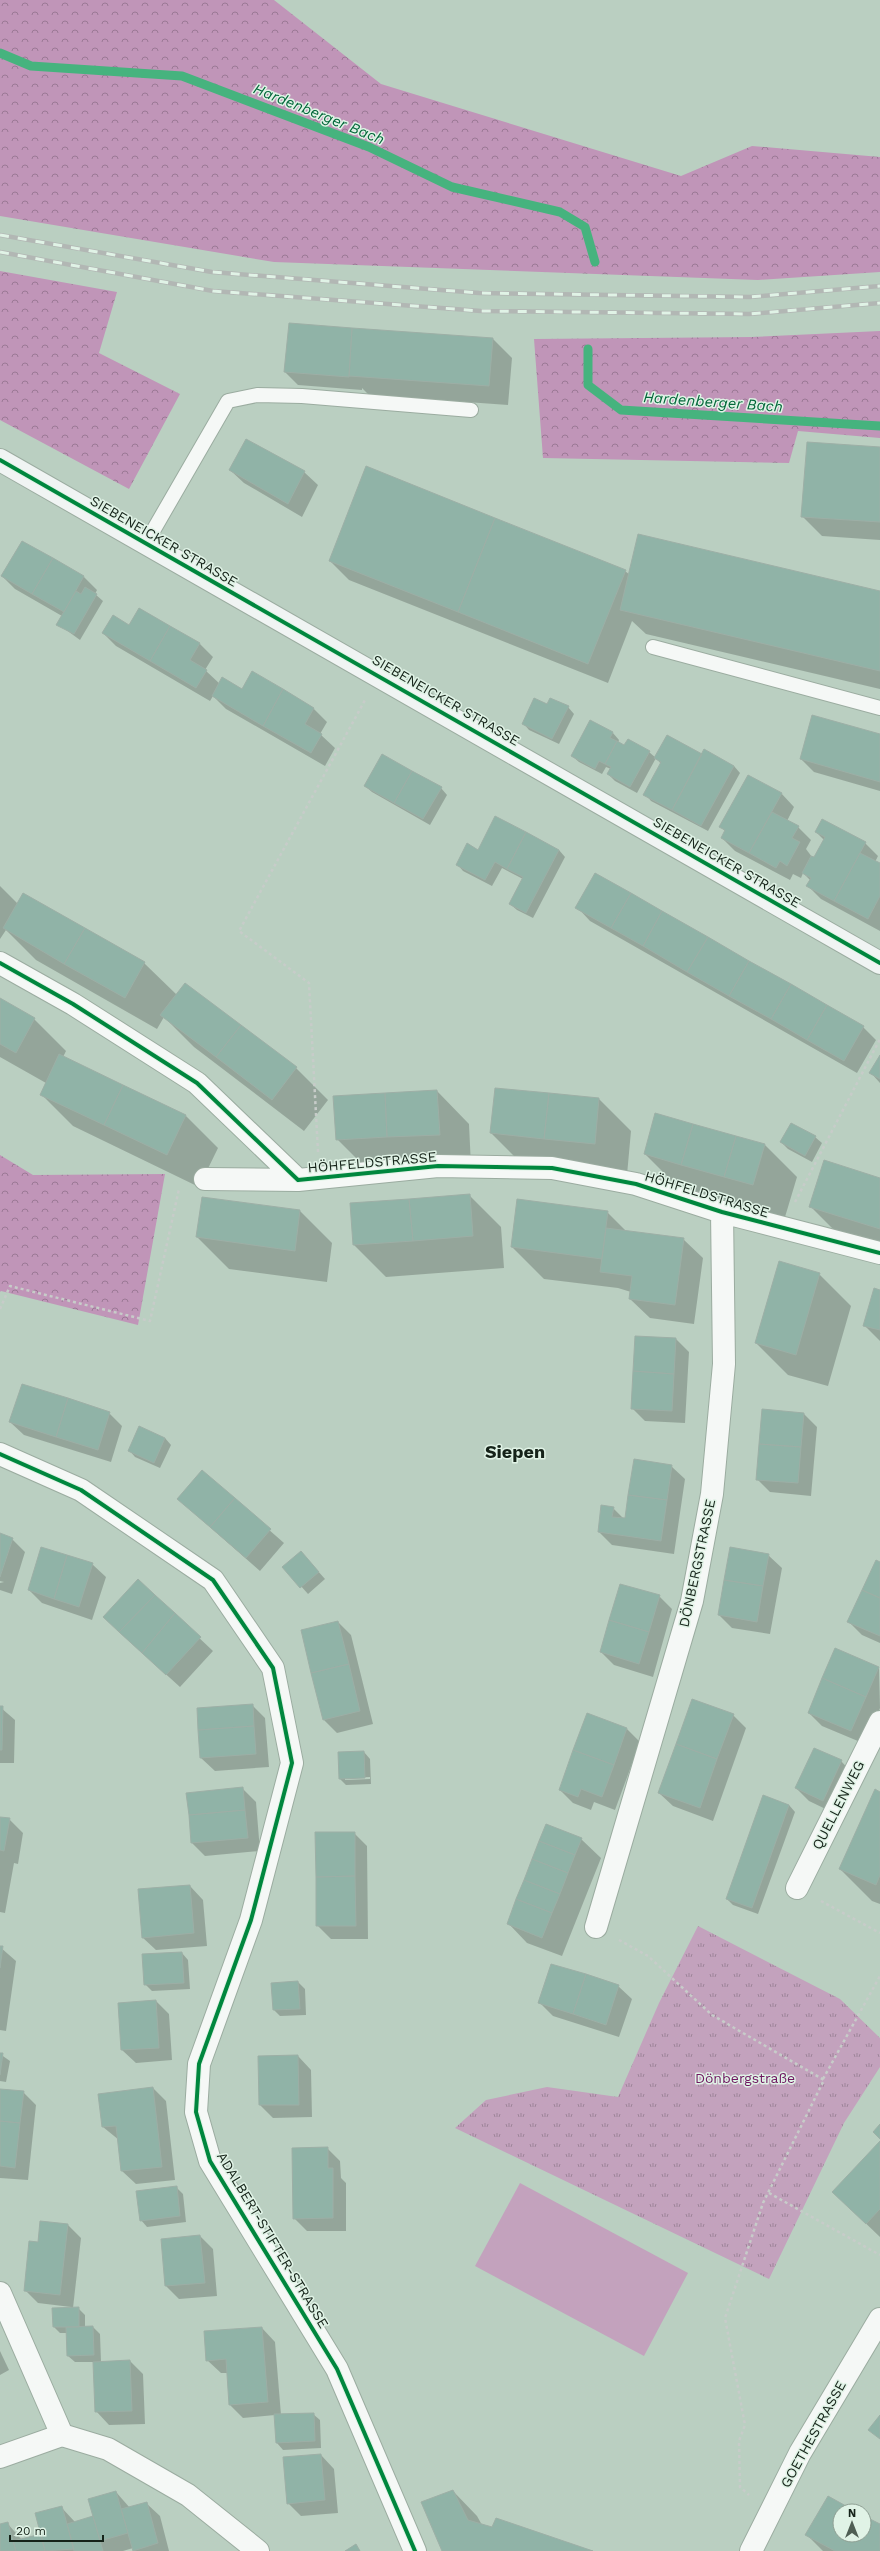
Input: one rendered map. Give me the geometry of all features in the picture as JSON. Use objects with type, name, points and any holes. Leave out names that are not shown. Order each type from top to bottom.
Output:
[{"type":"main road","name":"SIEBENEICKER STRASSE","points":[[0,460],[379,674],[880,963]]},
{"type":"street","name":"HÖHFELDSTRASSE","points":[[0,963],[73,1004],[197,1083],[298,1180]]},
{"type":"street","name":"HÖHFELDSTRASSE","points":[[205,1178],[298,1180],[438,1166],[552,1168],[636,1184],[722,1212],[880,1252]]},
{"type":"street","name":"DÖNBERGSTRASSE","points":[[596,1927],[692,1601],[712,1494],[724,1364],[722,1212]]},
{"type":"street","name":"ADALBERT-STIFTER-STRASSE","points":[[0,1454],[81,1490],[213,1580],[273,1668],[292,1763],[251,1920],[199,2064],[196,2112],[210,2161],[337,2369],[415,2551]]},
{"type":"street","name":"QUELLENWEG","points":[[797,1888],[880,1722]]},
{"type":"street","points":[[0,2293],[62,2435]]},
{"type":"street","name":"GOETHESTRASSE","points":[[751,2551],[800,2453],[880,2319]]},
{"type":"street","points":[[0,2457],[62,2435],[108,2449],[188,2495],[258,2551]]},
{"type":"lane","points":[[146,543],[228,401],[257,394],[302,396],[471,410]]},
{"type":"lane","points":[[653,647],[880,708]]},
{"type":"path","points":[[320,1178],[309,983],[239,931],[379,674]]},
{"type":"path","points":[[787,1229],[794,1202],[880,1039]]},
{"type":"path","points":[[0,1309],[10,1286],[150,1320],[180,1183]]},
{"type":"path","points":[[797,1888],[880,1934]]},
{"type":"path","points":[[596,1927],[648,1956],[712,2015],[823,2079]]},
{"type":"path","points":[[768,2516],[740,2487],[739,2441],[745,2425],[725,2318],[769,2193],[823,2079],[880,1976]]},
{"type":"path","points":[[769,2193],[880,2255]]},
{"type":"green space","points":[[0,0],[274,0],[381,84],[681,176],[752,146],[880,157],[880,272],[758,280],[274,262],[0,216]]},
{"type":"green space","points":[[0,271],[117,292],[99,353],[180,394],[129,489],[0,420]]},
{"type":"green space","points":[[880,331],[880,438],[798,431],[789,463],[543,458],[534,339],[752,337]]},
{"type":"green space","points":[[0,1155],[33,1175],[165,1174],[138,1325],[1,1291],[0,1292]]},
{"type":"green space","name":"Dönbergstraße","points":[[698,1926],[840,1999],[880,2038],[880,2067],[844,2123],[769,2279],[455,2128],[486,2100],[547,2087],[618,2097],[659,2003]]},
{"type":"green space","points":[[520,2183],[688,2273],[644,2356],[475,2266]]},
{"type":"building","points":[[289,323],[352,328],[349,377],[284,372]]},
{"type":"building","points":[[352,328],[493,338],[489,386],[349,376]]},
{"type":"building","points":[[246,439],[305,471],[288,504],[229,470]]},
{"type":"building","points":[[807,442],[880,447],[880,522],[801,517]]},
{"type":"building","points":[[366,466],[495,518],[458,612],[329,561]]},
{"type":"building","points":[[495,518],[626,570],[588,664],[458,612]]},
{"type":"building","points":[[638,534],[880,591],[880,671],[620,610]]},
{"type":"building","points":[[22,541],[53,558],[32,594],[1,576]]},
{"type":"building","points":[[53,558],[84,576],[64,612],[32,594]]},
{"type":"building","points":[[85,587],[97,594],[74,634],[56,625],[76,591],[81,594]]},
{"type":"building","points":[[139,608],[170,626],[150,661],[102,633],[113,615],[129,625]]},
{"type":"building","points":[[170,626],[200,643],[190,660],[207,670],[196,688],[150,661]]},
{"type":"building","points":[[252,671],[283,689],[263,726],[212,696],[222,677],[242,689]]},
{"type":"building","points":[[283,689],[314,708],[305,724],[322,734],[311,753],[263,726]]},
{"type":"building","points":[[534,698],[547,704],[550,698],[569,706],[552,739],[522,724]]},
{"type":"building","points":[[812,715],[880,734],[880,782],[800,759]]},
{"type":"building","points":[[590,720],[613,732],[610,738],[617,741],[605,764],[599,761],[595,769],[571,756]]},
{"type":"building","points":[[667,735],[702,754],[672,810],[643,795],[661,762],[654,758]]},
{"type":"building","points":[[628,739],[650,751],[630,787],[607,774],[611,767],[605,764],[617,741],[624,745]]},
{"type":"building","points":[[704,749],[734,766],[701,826],[672,810]]},
{"type":"building","points":[[382,754],[412,771],[394,803],[364,786]]},
{"type":"building","points":[[412,771],[442,787],[423,819],[394,803]]},
{"type":"building","points":[[748,775],[782,793],[749,853],[721,838],[725,830],[719,827]]},
{"type":"building","points":[[772,812],[799,826],[792,838],[800,842],[787,866],[780,861],[776,868],[749,853]]},
{"type":"building","points":[[495,816],[526,832],[507,869],[495,862],[485,880],[456,865],[467,843],[478,850]]},
{"type":"building","points":[[822,819],[866,842],[834,901],[806,886],[811,878],[802,873],[811,856],[814,857],[825,837],[815,832]]},
{"type":"building","points":[[526,832],[559,850],[526,913],[509,904],[523,877],[507,869]]},
{"type":"building","points":[[860,853],[880,863],[880,896],[868,919],[834,901]]},
{"type":"building","points":[[595,873],[631,893],[611,928],[575,908]]},
{"type":"building","points":[[23,893],[85,928],[64,964],[3,928]]},
{"type":"building","points":[[631,893],[662,911],[643,946],[611,928]]},
{"type":"building","points":[[662,911],[708,937],[687,972],[643,946]]},
{"type":"building","points":[[85,928],[145,962],[125,998],[64,964]]},
{"type":"building","points":[[708,937],[749,961],[729,996],[687,972]]},
{"type":"building","points":[[749,961],[791,984],[771,1019],[729,996]]},
{"type":"building","points":[[185,983],[241,1025],[216,1057],[160,1015]]},
{"type":"building","points":[[791,984],[827,1005],[807,1040],[771,1019]]},
{"type":"building","points":[[0,998],[35,1018],[16,1053],[0,1044]]},
{"type":"building","points":[[827,1005],[864,1026],[844,1061],[807,1040]]},
{"type":"building","points":[[241,1025],[297,1067],[272,1100],[216,1057]]},
{"type":"building","points":[[59,1054],[123,1085],[104,1125],[40,1095]]},
{"type":"building","points":[[880,1055],[880,1079],[869,1073]]},
{"type":"building","points":[[123,1085],[186,1115],[167,1155],[104,1125]]},
{"type":"building","points":[[495,1088],[549,1093],[544,1139],[490,1133]]},
{"type":"building","points":[[437,1090],[440,1135],[387,1137],[385,1093]]},
{"type":"building","points":[[385,1093],[387,1137],[336,1140],[333,1096]]},
{"type":"building","points":[[549,1093],[599,1098],[595,1144],[544,1139]]},
{"type":"building","points":[[655,1113],[693,1124],[681,1165],[644,1154]]},
{"type":"building","points":[[791,1123],[816,1136],[805,1156],[780,1142]]},
{"type":"building","points":[[693,1124],[736,1136],[724,1177],[681,1165]]},
{"type":"building","points":[[736,1136],[765,1144],[753,1185],[724,1177]]},
{"type":"building","points":[[824,1160],[880,1178],[880,1229],[809,1207]]},
{"type":"building","points":[[470,1194],[473,1236],[413,1241],[409,1199]]},
{"type":"building","points":[[202,1197],[300,1210],[295,1251],[196,1237]]},
{"type":"building","points":[[409,1199],[413,1241],[353,1245],[350,1203]]},
{"type":"building","points":[[517,1199],[608,1211],[602,1259],[511,1247]]},
{"type":"building","points":[[606,1228],[684,1238],[675,1305],[629,1299],[632,1276],[600,1272]]},
{"type":"building","points":[[779,1261],[820,1273],[796,1355],[755,1343]]},
{"type":"building","points":[[874,1288],[880,1290],[880,1330],[863,1326]]},
{"type":"building","points":[[635,1336],[676,1338],[674,1374],[633,1371]]},
{"type":"building","points":[[633,1371],[674,1374],[672,1411],[631,1409]]},
{"type":"building","points":[[22,1384],[68,1398],[56,1437],[9,1422]]},
{"type":"building","points":[[68,1398],[110,1412],[98,1450],[56,1437]]},
{"type":"building","points":[[762,1409],[804,1413],[801,1447],[759,1444]]},
{"type":"building","points":[[139,1426],[165,1438],[154,1463],[128,1451]]},
{"type":"building","points":[[759,1444],[801,1447],[798,1483],[756,1480]]},
{"type":"building","points":[[634,1459],[672,1465],[667,1500],[628,1495]]},
{"type":"building","points":[[202,1470],[235,1498],[210,1527],[177,1499]]},
{"type":"building","points":[[628,1495],[667,1500],[661,1541],[598,1532],[601,1505],[614,1507],[612,1517],[625,1518]]},
{"type":"building","points":[[235,1498],[271,1529],[246,1558],[210,1527]]},
{"type":"building","points":[[0,1533],[13,1538],[0,1577]]},
{"type":"building","points":[[41,1547],[67,1555],[54,1599],[28,1590]]},
{"type":"building","points":[[730,1547],[769,1554],[763,1586],[724,1580]]},
{"type":"building","points":[[301,1551],[319,1572],[300,1588],[282,1567]]},
{"type":"building","points":[[67,1555],[93,1563],[79,1607],[54,1599]]},
{"type":"building","points":[[876,1560],[880,1562],[880,1598],[862,1590]]},
{"type":"building","points":[[138,1579],[155,1595],[119,1632],[103,1617]]},
{"type":"building","points":[[724,1580],[763,1586],[757,1622],[718,1615]]},
{"type":"building","points":[[620,1584],[660,1595],[649,1632],[609,1620]]},
{"type":"building","points":[[862,1590],[880,1598],[880,1636],[847,1622]]},
{"type":"building","points":[[155,1595],[175,1613],[142,1653],[119,1632]]},
{"type":"building","points":[[175,1613],[201,1637],[166,1675],[142,1653]]},
{"type":"building","points":[[609,1620],[649,1632],[639,1664],[600,1652]]},
{"type":"building","points":[[338,1621],[349,1664],[311,1673],[301,1630]]},
{"type":"building","points":[[835,1648],[879,1667],[866,1697],[822,1678]]},
{"type":"building","points":[[349,1664],[360,1711],[323,1720],[311,1673]]},
{"type":"building","points":[[822,1678],[866,1697],[851,1731],[808,1713]]},
{"type":"building","points":[[692,1699],[734,1714],[717,1759],[676,1744]]},
{"type":"building","points":[[253,1704],[254,1726],[198,1730],[197,1708]]},
{"type":"building","points":[[0,1706],[3,1706],[2,1750],[0,1750]]},
{"type":"building","points":[[587,1713],[627,1728],[614,1765],[573,1750]]},
{"type":"building","points":[[254,1726],[256,1754],[200,1758],[198,1730]]},
{"type":"building","points":[[676,1744],[717,1759],[700,1808],[658,1793]]},
{"type":"building","points":[[814,1748],[842,1760],[823,1801],[795,1788]]},
{"type":"building","points":[[573,1750],[614,1765],[602,1797],[581,1789],[578,1797],[559,1790]]},
{"type":"building","points":[[364,1751],[365,1778],[339,1779],[338,1752]]},
{"type":"building","points":[[243,1787],[245,1810],[189,1815],[186,1793]]},
{"type":"building","points":[[875,1789],[880,1792],[880,1875],[876,1885],[839,1869]]},
{"type":"building","points":[[763,1795],[789,1805],[752,1908],[726,1899]]},
{"type":"building","points":[[245,1810],[248,1838],[191,1843],[189,1815]]},
{"type":"building","points":[[0,1817],[10,1818],[4,1851],[0,1850]]},
{"type":"building","points":[[546,1824],[582,1838],[575,1855],[539,1841]]},
{"type":"building","points":[[315,1832],[355,1832],[355,1876],[316,1877]]},
{"type":"building","points":[[539,1841],[575,1855],[568,1873],[532,1859]]},
{"type":"building","points":[[532,1859],[568,1873],[560,1894],[524,1880]]},
{"type":"building","points":[[355,1876],[356,1926],[316,1926],[316,1877]]},
{"type":"building","points":[[524,1880],[560,1894],[552,1913],[516,1899]]},
{"type":"building","points":[[190,1885],[194,1933],[142,1938],[138,1889]]},
{"type":"building","points":[[516,1899],[552,1913],[542,1938],[507,1924]]},
{"type":"building","points":[[0,1946],[3,1946],[0,1968]]},
{"type":"building","points":[[182,1952],[184,1983],[144,1985],[142,1954]]},
{"type":"building","points":[[551,1964],[586,1974],[573,2014],[538,2003]]},
{"type":"building","points":[[586,1974],[619,1985],[606,2025],[573,2014]]},
{"type":"building","points":[[298,1981],[300,2009],[273,2010],[271,1983]]},
{"type":"building","points":[[156,2000],[159,2048],[121,2050],[118,2003]]},
{"type":"building","points":[[0,2053],[3,2053],[0,2075]]},
{"type":"building","points":[[298,2055],[299,2105],[259,2105],[258,2056]]},
{"type":"building","points":[[153,2087],[162,2167],[121,2171],[116,2126],[102,2127],[98,2094]]},
{"type":"building","points":[[0,2089],[24,2091],[20,2123],[0,2121]]},
{"type":"building","points":[[0,2121],[20,2123],[15,2168],[0,2166]]},
{"type":"building","points":[[880,2124],[880,2139],[873,2132]]},
{"type":"building","points":[[880,2141],[880,2209],[866,2224],[832,2192]]},
{"type":"building","points":[[328,2147],[328,2168],[333,2168],[333,2218],[293,2219],[292,2148]]},
{"type":"building","points":[[177,2186],[180,2216],[140,2221],[136,2191]]},
{"type":"building","points":[[40,2221],[68,2224],[60,2295],[24,2291],[29,2241],[38,2242]]},
{"type":"building","points":[[200,2235],[205,2283],[165,2286],[161,2239]]},
{"type":"building","points":[[79,2307],[79,2327],[53,2327],[52,2308]]},
{"type":"building","points":[[93,2326],[94,2355],[67,2356],[66,2327]]},
{"type":"building","points":[[262,2327],[268,2402],[229,2405],[226,2359],[206,2361],[204,2331]]},
{"type":"building","points":[[130,2360],[132,2411],[95,2412],[93,2362]]},
{"type":"building","points":[[314,2413],[315,2441],[276,2443],[274,2414]]},
{"type":"building","points":[[880,2415],[880,2439],[868,2430]]},
{"type":"building","points":[[321,2454],[325,2500],[287,2504],[283,2457]]},
{"type":"building","points":[[453,2490],[468,2520],[492,2527],[496,2518],[593,2551],[442,2551],[421,2502]]},
{"type":"building","points":[[116,2491],[128,2533],[100,2541],[88,2499]]},
{"type":"building","points":[[828,2496],[841,2503],[832,2503],[832,2543],[872,2543],[872,2520],[880,2524],[880,2551],[835,2551],[805,2535]]},
{"type":"building","points":[[147,2502],[158,2543],[133,2551],[121,2509]]},
{"type":"building","points":[[62,2506],[74,2549],[45,2551],[35,2513]]},
{"type":"building","points":[[93,2516],[103,2551],[74,2551],[67,2524]]},
{"type":"building","points":[[8,2522],[16,2551],[0,2551],[0,2524]]},
{"type":"building","points":[[41,2534],[45,2551],[16,2551],[13,2541]]},
{"type":"building","points":[[356,2544],[360,2551],[345,2551]]},
{"type":"waterway","name":"Hardenberger Bach","points":[[0,53],[31,66],[182,76],[369,147],[452,187],[560,212],[585,227],[595,262]]},
{"type":"waterway","name":"Hardenberger Bach","points":[[588,349],[588,385],[621,410],[880,426]]},
{"type":"railway","points":[[0,235],[212,272],[479,293],[750,297],[880,286]]},
{"type":"railway","points":[[0,252],[213,291],[481,311],[749,314],[880,303]]},
{"type":"cycle path","points":[[0,460],[880,963]]},
{"type":"cycle path","points":[[0,963],[73,1004],[197,1083],[298,1180],[438,1166],[552,1168],[636,1184],[722,1212],[880,1253]]},
{"type":"cycle path","points":[[0,1454],[81,1490],[213,1580],[273,1668],[292,1763],[251,1920],[199,2064],[196,2112],[210,2161],[337,2369],[415,2551]]},
{"type":"district","name":"Siepen","points":[[515,1452]]}]
